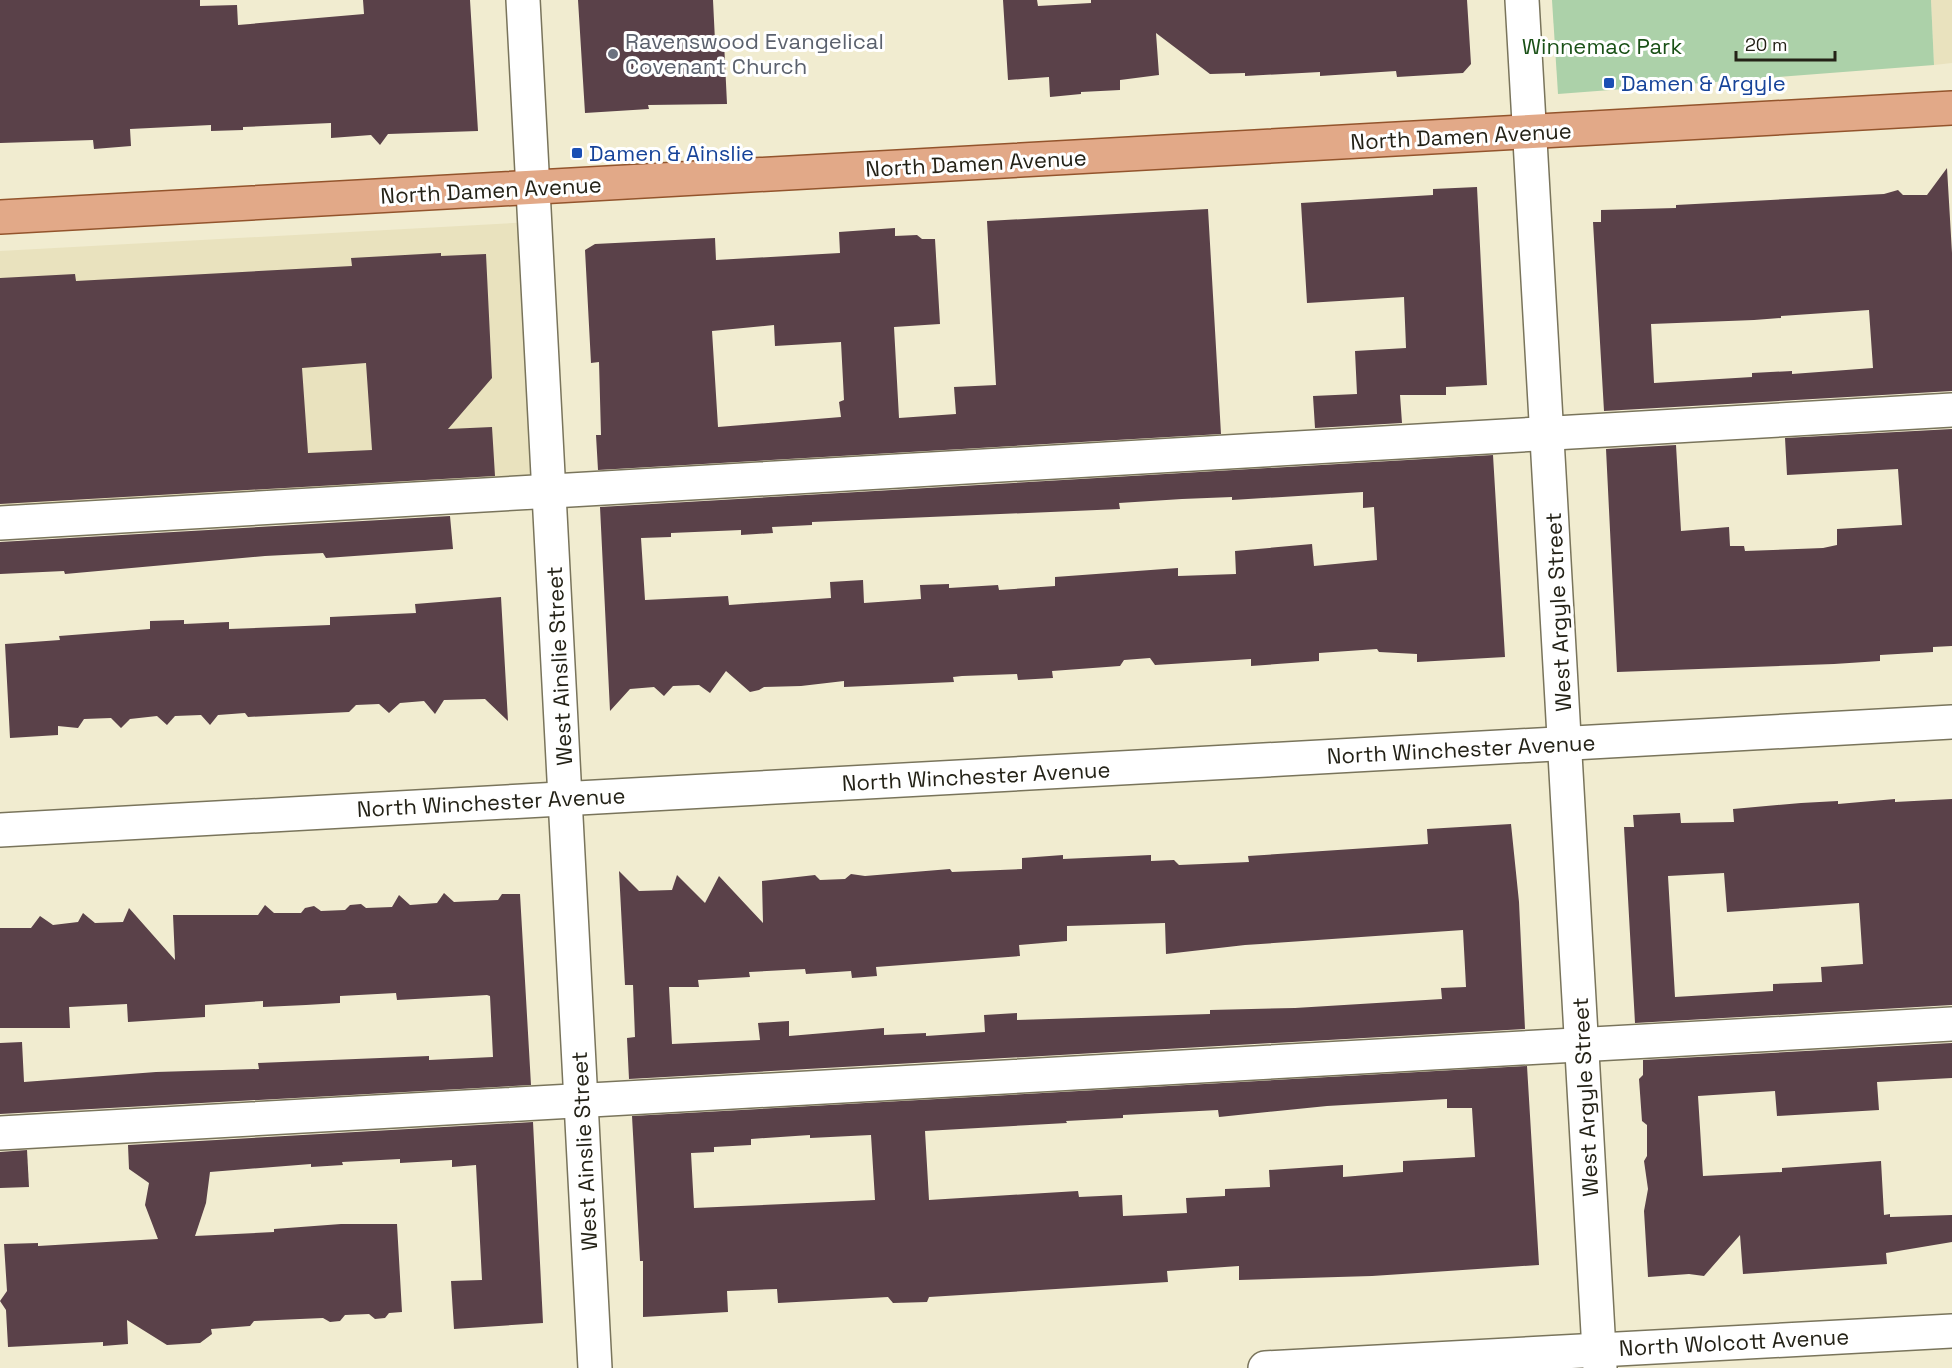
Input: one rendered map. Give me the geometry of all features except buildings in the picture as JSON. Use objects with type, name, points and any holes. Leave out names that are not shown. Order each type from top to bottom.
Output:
[{"type":"main road","name":"North Damen Avenue","points":[[0,217],[1952,108]]},
{"type":"street","name":"West Ainslie Street","points":[[523,0],[595,1368]]},
{"type":"street","name":"West Argyle Street","points":[[1522,0],[1599,1359]]},
{"type":"street","points":[[0,523],[550,493],[1952,410]]},
{"type":"street","name":"North Winchester Avenue","points":[[0,830],[1952,722]]},
{"type":"street","points":[[0,1133],[1952,1024]]},
{"type":"street","name":"North Wolcott Avenue","points":[[1265,1368],[1599,1359],[1952,1331]]},
{"type":"shaded area","points":[[1931,0],[1952,0],[1952,63],[1934,65]]},
{"type":"shaded area","points":[[532,222],[546,488],[0,520],[0,251]]},
{"type":"green space","name":"Winnemac Park","points":[[1552,0],[1931,0],[1934,65],[1558,94]]},
{"type":"place","name":"Ravenswood Evangelical Covenant Church","points":[[613,54]]},
{"type":"place","name":"Damen & Argyle","points":[[1609,83]]},
{"type":"place","name":"Damen & Ainslie","points":[[577,153]]}]
